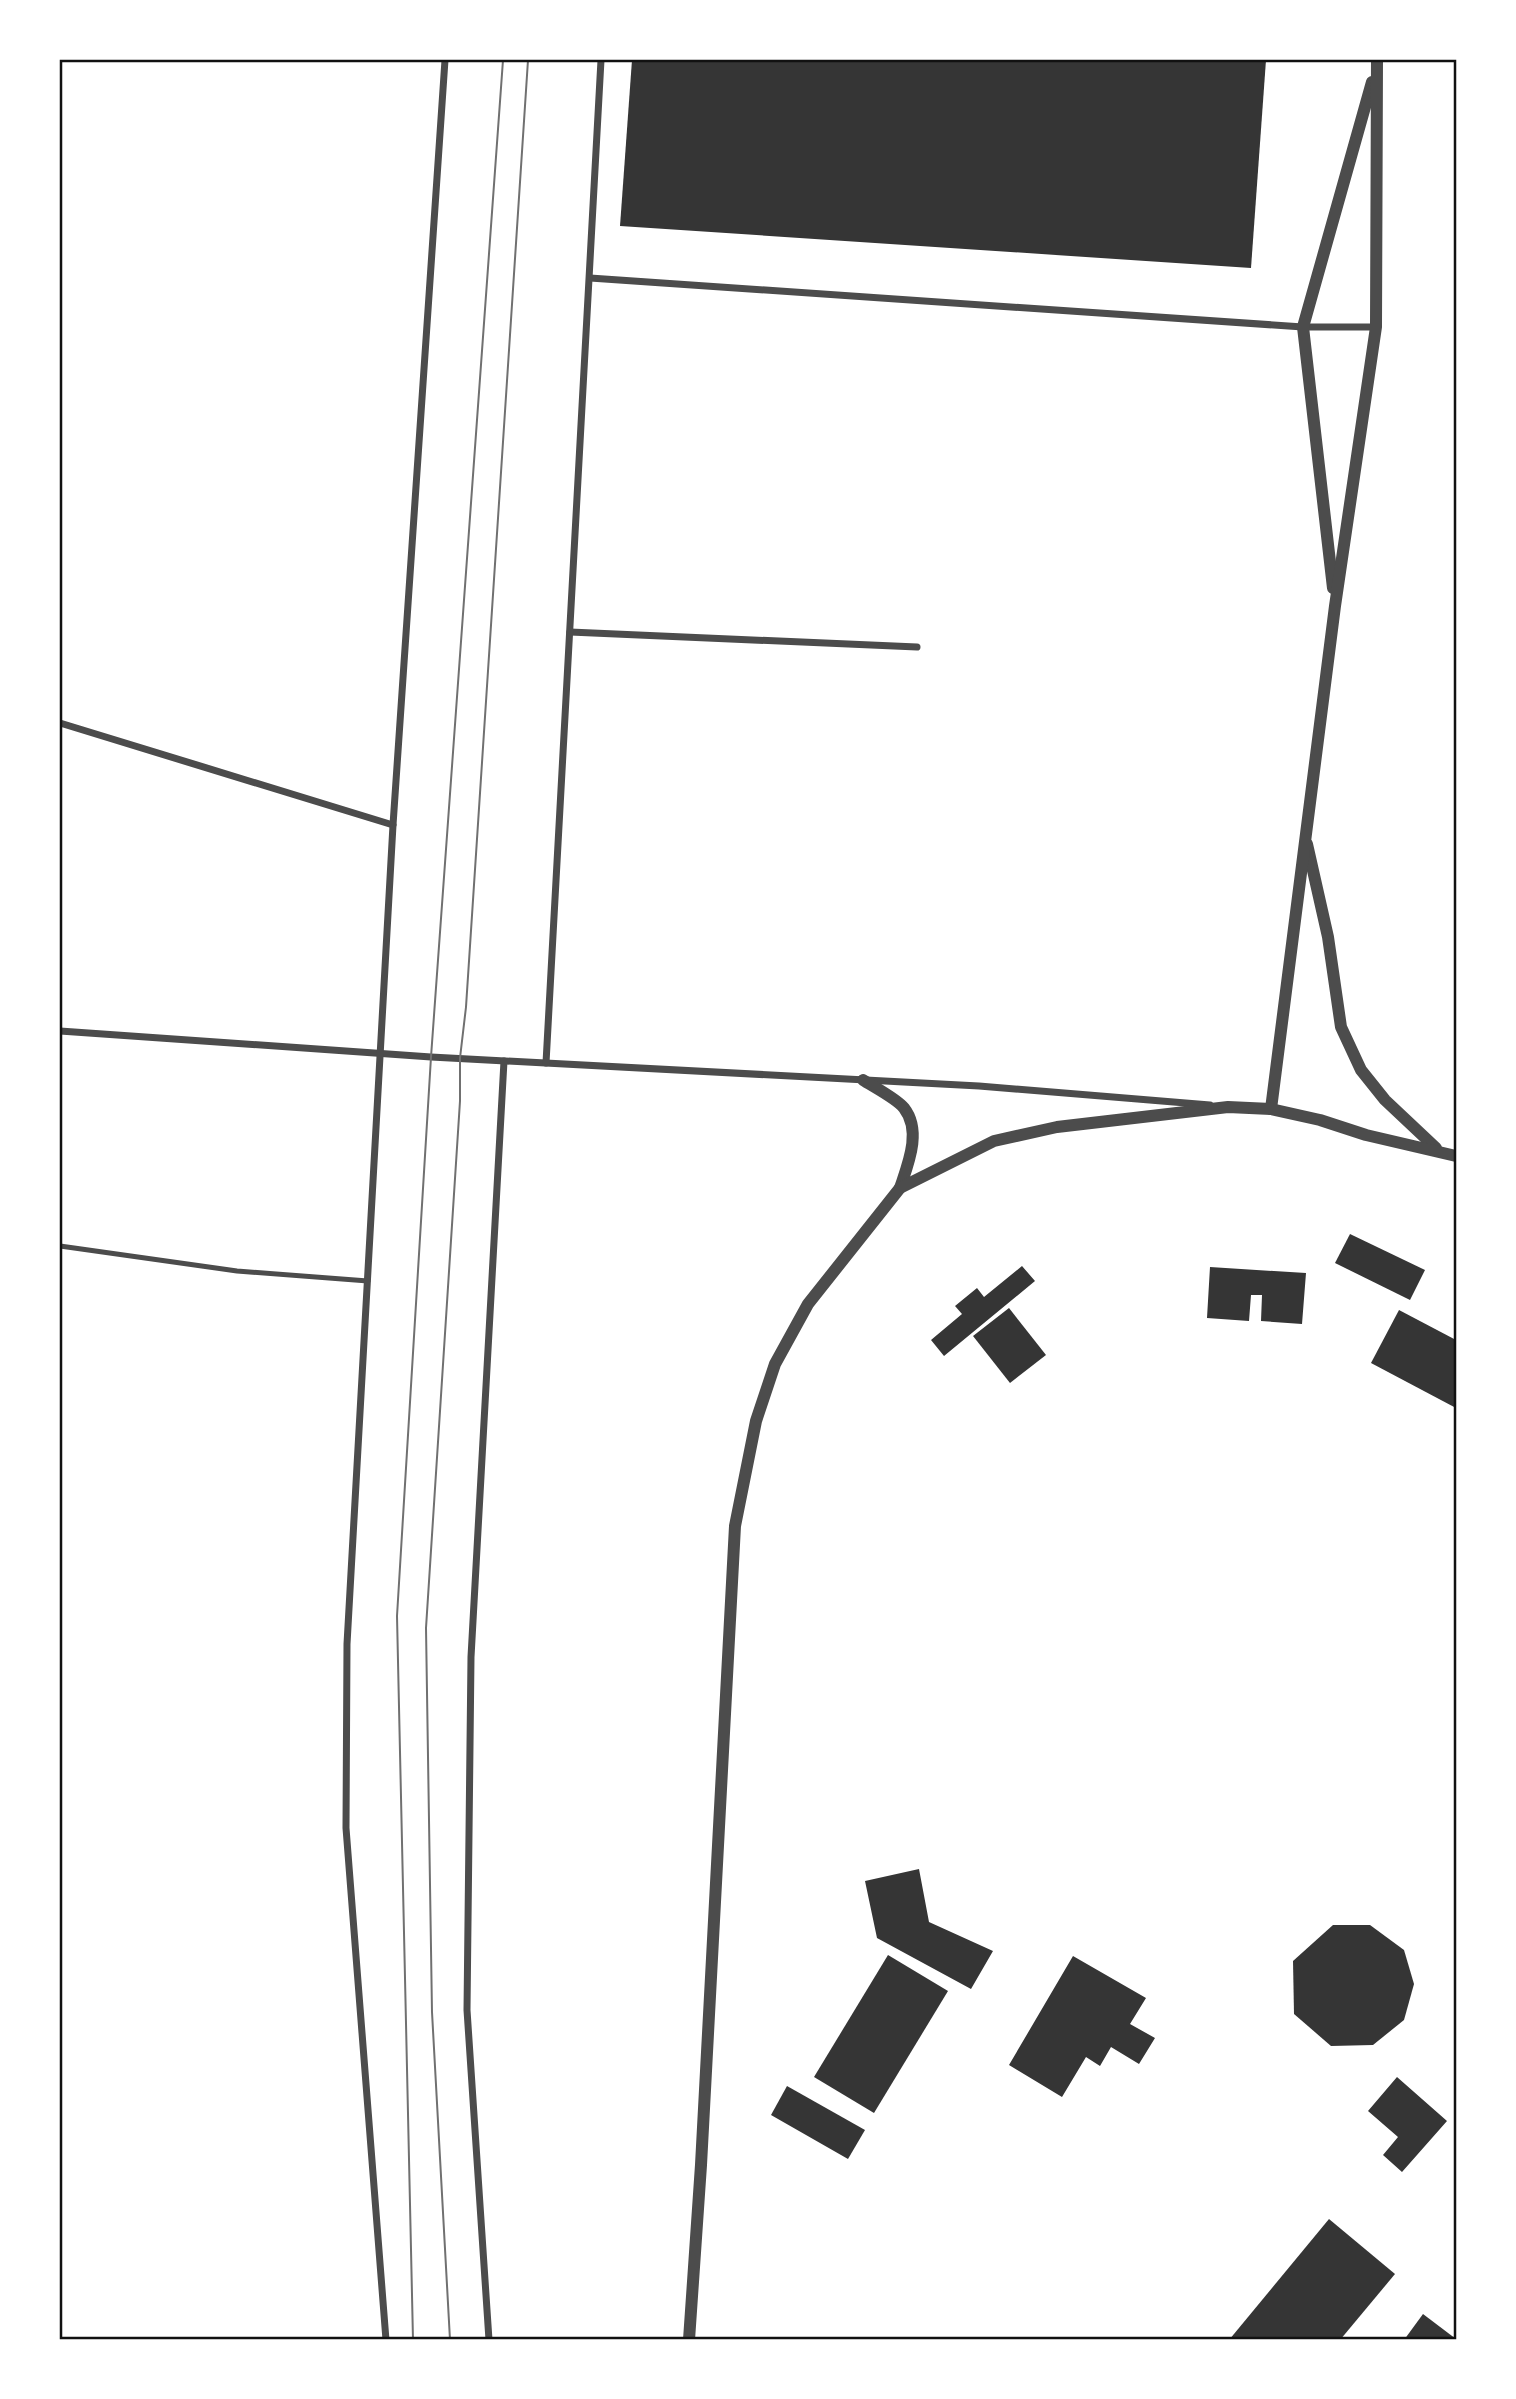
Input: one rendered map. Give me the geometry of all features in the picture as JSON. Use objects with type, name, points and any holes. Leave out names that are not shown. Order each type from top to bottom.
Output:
[{"type":"street","points":[[386,2340],[346,1828],[347,1644],[393,825],[445,60]]},
{"type":"street","points":[[547,1063],[601,60]]},
{"type":"street","points":[[1335,606],[1303,327],[1377,62]]},
{"type":"street","points":[[1270,1109],[1304,833],[1376,327],[1377,62]]},
{"type":"street","points":[[590,278],[1303,327],[1376,327]]},
{"type":"street","points":[[570,632],[917,647]]},
{"type":"street","points":[[60,723],[393,825]]},
{"type":"street","points":[[1304,833],[1328,937],[1341,1027],[1361,1070],[1385,1100],[1437,1150]]},
{"type":"street","points":[[60,1031],[381,1053],[1100,1095],[1270,1109],[1457,1156]]},
{"type":"street","points":[[488,2340],[467,2010],[470,1711],[472,1629],[504,1060]]},
{"type":"street","points":[[689,2340],[735,1526],[756,1421],[775,1364],[808,1304],[900,1188],[911,1152],[913,1127],[904,1107],[863,1080]]},
{"type":"street","points":[[900,1188],[994,1141],[1057,1127],[1228,1107]]},
{"type":"lane","points":[[60,1246],[237,1271],[368,1281]]},
{"type":"building","points":[[632,60],[1266,60],[1251,268],[620,226]]},
{"type":"building","points":[[1350,1234],[1425,1270],[1410,1300],[1335,1263]]},
{"type":"building","points":[[1022,1266],[1035,1281],[944,1356],[931,1340],[962,1314],[955,1306],[977,1288],[984,1297]]},
{"type":"building","points":[[1210,1267],[1306,1273],[1302,1324],[1261,1321],[1262,1295],[1251,1295],[1249,1321],[1207,1318]]},
{"type":"building","points":[[1009,1308],[1046,1355],[1010,1383],[973,1336]]},
{"type":"building","points":[[1399,1310],[1456,1340],[1456,1408],[1371,1363]]},
{"type":"building","points":[[919,1869],[929,1922],[993,1951],[971,1989],[877,1938],[865,1881]]},
{"type":"building","points":[[1333,1925],[1370,1925],[1404,1950],[1414,1984],[1404,2020],[1373,2045],[1331,2046],[1294,2014],[1293,1961]]},
{"type":"building","points":[[888,1955],[948,1991],[874,2113],[814,2077]]},
{"type":"building","points":[[1073,1956],[1146,1998],[1130,2024],[1155,2038],[1139,2064],[1111,2047],[1100,2066],[1086,2057],[1062,2097],[1009,2065]]},
{"type":"building","points":[[1397,2077],[1447,2121],[1402,2172],[1383,2155],[1398,2137],[1368,2111]]},
{"type":"building","points":[[787,2086],[865,2130],[848,2159],[771,2115]]},
{"type":"building","points":[[1329,2219],[1395,2274],[1340,2340],[1229,2340]]},
{"type":"building","points":[[1423,2314],[1456,2339],[1456,2340],[1404,2340]]},
{"type":"tram line","points":[[413,2340],[397,1616],[431,1057],[503,60]]},
{"type":"tram line","points":[[450,2340],[432,2012],[426,1628],[460,1101],[460,1058],[466,1007],[528,60]]}]
